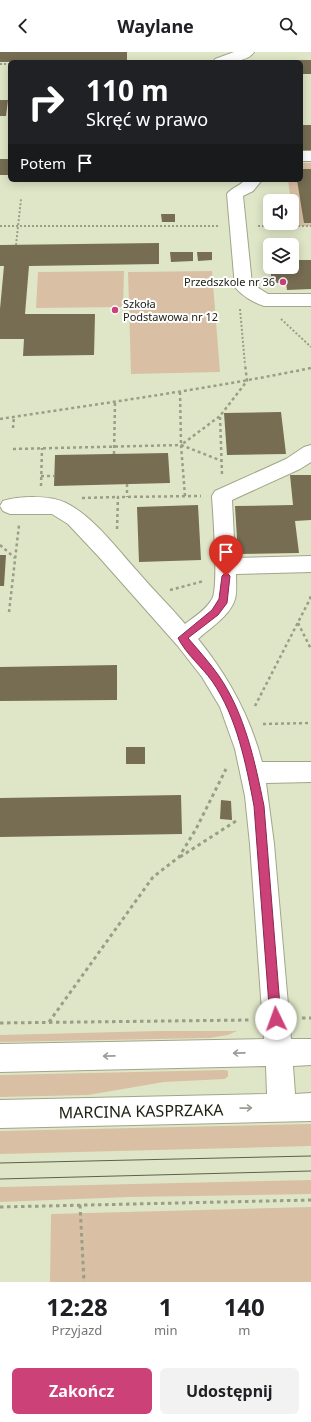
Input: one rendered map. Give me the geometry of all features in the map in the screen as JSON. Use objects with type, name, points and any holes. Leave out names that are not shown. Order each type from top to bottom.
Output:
[{"type":"street","points":[[225,60],[247,52]]},
{"type":"street","points":[[252,182],[247,188],[235,194],[244,288],[264,300],[311,300]]},
{"type":"street","points":[[183,638],[215,612],[224,600],[225,571],[222,496],[293,464],[311,452]]},
{"type":"street","points":[[24,506],[55,506],[65,510],[117,563],[183,638],[216,679],[230,705],[238,724],[253,773],[259,806],[282,1107]]},
{"type":"street","points":[[225,571],[311,564]]},
{"type":"street","points":[[253,773],[311,772]]},
{"type":"street","points":[[0,1058],[311,1052]]},
{"type":"street","name":"MARCINA KASPRZAKA","points":[[0,1114],[311,1107]]},
{"type":"path","points":[[16,245],[22,199]]},
{"type":"path","points":[[0,226],[311,226]]},
{"type":"path","points":[[181,445],[220,416],[247,381],[239,295],[244,288]]},
{"type":"path","points":[[280,317],[311,347]]},
{"type":"path","points":[[0,419],[180,392],[247,381],[311,368]]},
{"type":"path","points":[[180,392],[184,496]]},
{"type":"path","points":[[114,454],[115,402]]},
{"type":"path","points":[[220,416],[222,496]]},
{"type":"path","points":[[13,428],[14,417]]},
{"type":"path","points":[[13,449],[181,445],[222,461]]},
{"type":"path","points":[[9,612],[15,558],[24,506],[41,476],[42,448]]},
{"type":"path","points":[[41,476],[54,476]]},
{"type":"path","points":[[127,484],[127,497]]},
{"type":"path","points":[[117,563],[118,497],[196,495]]},
{"type":"path","points":[[0,545],[15,558]]},
{"type":"path","points":[[146,596],[225,571]]},
{"type":"path","points":[[238,724],[255,707],[311,600],[311,594]]},
{"type":"path","points":[[298,623],[311,649]]},
{"type":"path","points":[[238,724],[311,723]]},
{"type":"path","points":[[179,857],[196,829],[229,764]]},
{"type":"path","points":[[49,1022],[153,877],[179,857],[259,806]]},
{"type":"path","points":[[304,1018],[311,1018]]},
{"type":"path","points":[[0,1023],[200,1019],[251,1020]]},
{"type":"path","points":[[0,1207],[311,1200]]},
{"type":"path","points":[[80,1205],[84,1282]]},
{"type":"shaded area","points":[[303,163],[311,163],[311,226],[299,226],[299,194],[290,194],[288,182],[303,182]]},
{"type":"shaded area","points":[[124,271],[123,307],[36,308],[38,272]]},
{"type":"shaded area","points":[[212,271],[220,372],[131,374],[128,272]]},
{"type":"shaded area","points":[[158,1031],[237,1031],[228,1035],[210,1038],[0,1042],[0,1035]]},
{"type":"shaded area","points":[[228,1071],[228,1076],[225,1079],[164,1082],[88,1095],[0,1097],[0,1075]]},
{"type":"shaded area","points":[[311,1124],[311,1146],[0,1154],[0,1131]]},
{"type":"shaded area","points":[[311,1180],[311,1194],[130,1197],[0,1202],[0,1187]]},
{"type":"shaded area","points":[[311,1207],[311,1282],[50,1282],[51,1214]]},
{"type":"building","points":[[0,52],[127,52],[127,60],[8,60],[8,62],[0,62]]},
{"type":"building","points":[[303,60],[311,60],[311,74],[303,74]]},
{"type":"building","points":[[0,100],[8,100],[6,116],[0,116]]},
{"type":"building","points":[[303,125],[311,125],[311,152],[303,152]]},
{"type":"building","points":[[0,159],[8,159],[8,175],[0,175]]},
{"type":"building","points":[[303,169],[311,169],[311,223],[304,223],[297,182],[303,182]]},
{"type":"building","points":[[161,214],[175,214],[175,222],[162,222]]},
{"type":"building","points":[[159,243],[159,264],[29,266],[25,314],[95,314],[94,355],[23,356],[24,339],[0,339],[0,309],[4,266],[0,266],[0,245]]},
{"type":"building","points":[[170,252],[193,252],[193,261],[171,262]]},
{"type":"building","points":[[197,252],[212,252],[212,260],[198,261]]},
{"type":"building","points":[[299,260],[311,260],[311,289],[287,290],[286,283],[272,283],[271,274],[299,274]]},
{"type":"building","points":[[281,412],[286,454],[227,455],[224,413]]},
{"type":"building","points":[[168,453],[170,483],[54,486],[55,455]]},
{"type":"building","points":[[290,475],[311,475],[311,520],[295,521],[299,553],[238,554],[235,506],[293,505]]},
{"type":"building","points":[[198,505],[201,560],[139,562],[137,507]]},
{"type":"building","points":[[0,555],[6,555],[4,586],[0,586]]},
{"type":"building","points":[[117,665],[117,700],[0,701],[0,667]]},
{"type":"building","points":[[126,747],[145,747],[145,764],[126,764]]},
{"type":"building","points":[[181,795],[182,834],[0,837],[0,798]]},
{"type":"building","points":[[221,800],[231,801],[232,820],[220,819]]},
{"type":"tram line","points":[[0,1163],[311,1156]]},
{"type":"tram line","points":[[0,1179],[311,1171]]},
{"type":"place","name":"Przedszkole nr 36","points":[[283,282]]},
{"type":"place","name":"Szkoła Podstawowa nr 12","points":[[115,310]]},
{"type":"route","points":[[226,576],[224,600],[215,612],[183,638],[216,679],[230,705],[238,724],[253,773],[259,806],[276,1019]]}]
